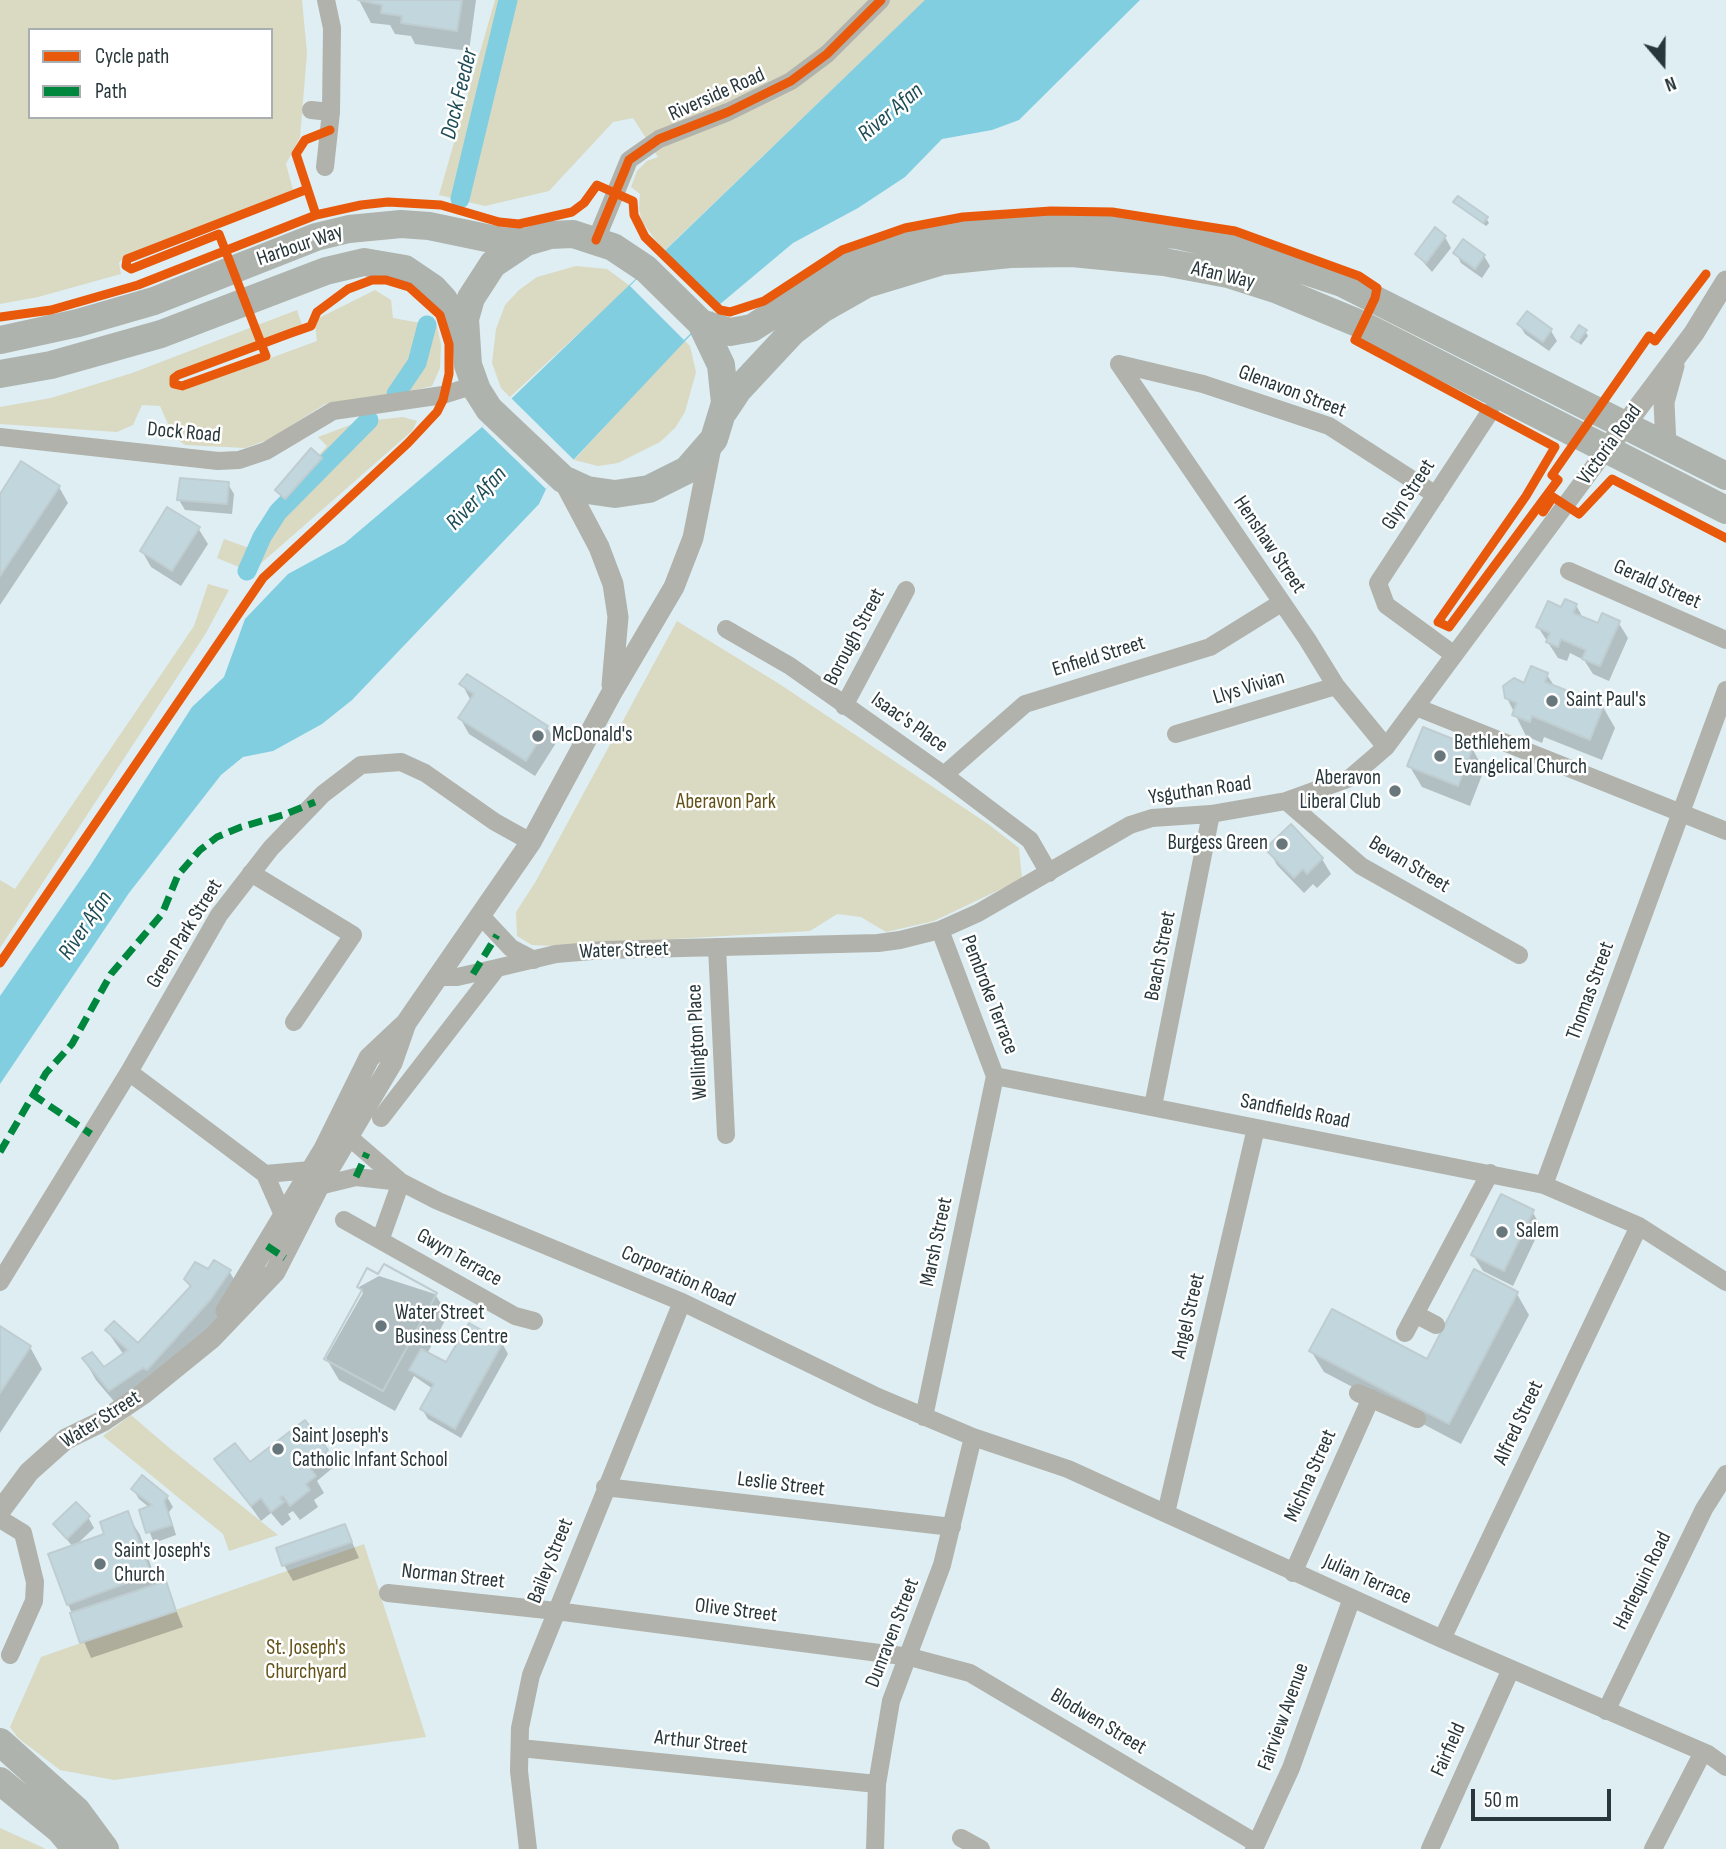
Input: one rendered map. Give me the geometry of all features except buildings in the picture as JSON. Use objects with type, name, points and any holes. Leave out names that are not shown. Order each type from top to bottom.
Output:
[{"type":"main road","name":"Harbour Way","points":[[0,340],[78,323],[154,301],[316,237],[349,229],[410,225],[501,241],[526,242]]},
{"type":"main road","name":"Afan Way","points":[[701,323],[730,332],[752,328],[858,260],[947,234],[1008,227],[1066,226],[1177,235],[1239,249],[1342,283],[1726,475]]},
{"type":"main road","points":[[466,356],[465,319],[480,280],[493,264],[526,242],[562,235],[596,240],[613,247],[646,269],[701,323],[721,365],[724,411],[712,442],[687,470],[649,489],[614,494],[587,490],[561,478]]},
{"type":"main road","name":"Afan Way","points":[[724,411],[738,390],[793,331],[822,309],[866,284],[942,261],[1010,254],[1072,253],[1228,274],[1278,290],[1360,324],[1726,510]]},
{"type":"main road","name":"Harbour Way","points":[[0,374],[51,365],[161,334],[326,271],[364,262],[405,269],[433,288],[444,300],[456,324],[475,385],[484,403],[561,478]]},
{"type":"main road","points":[[0,1742],[71,1830]]},
{"type":"main road","points":[[0,1781],[71,1830],[106,1849]]},
{"type":"street","points":[[325,167],[331,112],[332,29],[326,0]]},
{"type":"street","name":"Riverside Road","points":[[596,240],[629,160],[659,139],[728,112],[791,80],[827,54],[881,0]]},
{"type":"street","points":[[311,110],[331,112]]},
{"type":"street","name":"Victoria Road","points":[[1416,707],[1676,357],[1726,281]]},
{"type":"street","points":[[1666,446],[1664,402],[1676,357]]},
{"type":"street","name":"Glenavon Street","points":[[1119,364],[1203,384],[1329,426],[1436,495]]},
{"type":"street","name":"Henshaw Street","points":[[1119,364],[1336,686],[1386,747]]},
{"type":"street","name":"Dock Road","points":[[0,437],[218,461],[239,460],[266,451],[332,411],[443,395],[475,385]]},
{"type":"street","name":"Glyn Street","points":[[1453,654],[1386,605],[1378,583],[1490,412]]},
{"type":"street","name":"Water Street","points":[[0,1511],[29,1472],[66,1440],[103,1421],[133,1401],[212,1338],[275,1272],[315,1178],[324,1149],[369,1058],[406,1023],[531,842],[611,694],[674,587],[693,538],[712,442]]},
{"type":"street","name":"Water Street","points":[[561,478],[599,547],[612,584],[618,617],[611,694]]},
{"type":"street","name":"Gerald Street","points":[[1569,571],[1726,640]]},
{"type":"street","name":"Borough Street","points":[[844,706],[906,590]]},
{"type":"street","name":"Enfield Street","points":[[944,775],[1026,704],[1210,648],[1280,603]]},
{"type":"street","name":"Isaac's Place","points":[[726,629],[790,666],[944,775],[1030,840],[1049,873]]},
{"type":"street","name":"Llys Vivian","points":[[1176,734],[1336,686]]},
{"type":"street","name":"Thomas Street","points":[[1544,1185],[1726,690]]},
{"type":"street","points":[[1416,707],[1726,831]]},
{"type":"street","name":"Ysguthan Road","points":[[940,930],[1049,873],[1130,825],[1152,818],[1211,814],[1286,801],[1350,778],[1386,747],[1416,707]]},
{"type":"street","name":"Green Park Street","points":[[0,1282],[129,1072],[219,915],[251,873],[323,794],[361,765],[401,762],[425,773],[495,822],[531,842]]},
{"type":"street","name":"Bevan Street","points":[[1286,801],[1360,866],[1518,955]]},
{"type":"street","name":"Beach Street","points":[[1153,1107],[1211,814]]},
{"type":"street","points":[[251,873],[353,935],[294,1022]]},
{"type":"street","points":[[481,916],[511,948],[534,960]]},
{"type":"street","name":"Water Street","points":[[436,977],[457,977],[556,954],[604,950],[878,943],[940,930]]},
{"type":"street","name":"Pembroke Terrace","points":[[940,930],[995,1076]]},
{"type":"street","name":"Wellington Place","points":[[717,947],[726,1135]]},
{"type":"street","points":[[382,1118],[497,968]]},
{"type":"street","name":"Water Street","points":[[212,1338],[251,1266],[284,1217],[349,1137],[392,1063],[406,1023]]},
{"type":"street","points":[[129,1072],[265,1174],[284,1217]]},
{"type":"street","name":"Sandfields Road","points":[[995,1076],[1544,1185],[1639,1226],[1726,1282]]},
{"type":"street","name":"Marsh Street","points":[[924,1417],[995,1076]]},
{"type":"street","name":"Angel Street","points":[[1166,1513],[1256,1128]]},
{"type":"street","points":[[324,1149],[349,1137],[401,1182],[381,1238]]},
{"type":"street","points":[[1405,1334],[1490,1173]]},
{"type":"street","name":"Corporation Road","points":[[265,1174],[315,1178],[356,1177],[401,1182],[438,1201],[682,1302],[924,1417],[1012,1450]]},
{"type":"street","name":"Gwyn Terrace","points":[[344,1220],[381,1238],[513,1322],[534,1321]]},
{"type":"street","name":"Alfred Street","points":[[1442,1639],[1639,1226]]},
{"type":"street","name":"Bailey Street","points":[[528,1849],[520,1795],[520,1728],[531,1675],[682,1302]]},
{"type":"street","points":[[1415,1314],[1436,1325]]},
{"type":"street","name":"Michna Street","points":[[1293,1573],[1364,1395],[1417,1419]]},
{"type":"street","name":"Dunraven Street","points":[[875,1849],[877,1784],[891,1700],[910,1657],[942,1565],[973,1437]]},
{"type":"street","name":"Julian Terrace","points":[[1012,1450],[1068,1469],[1293,1573],[1703,1752],[1726,1767]]},
{"type":"street","name":"Harlequin Road","points":[[1606,1711],[1704,1509],[1726,1474]]},
{"type":"street","name":"Leslie Street","points":[[605,1487],[952,1527]]},
{"type":"street","points":[[0,1519],[23,1533],[36,1583],[34,1601],[10,1655]]},
{"type":"street","name":"Norman Street","points":[[388,1592],[556,1611]]},
{"type":"street","name":"Fairview Avenue","points":[[1255,1846],[1291,1768],[1352,1598]]},
{"type":"street","name":"Olive Street","points":[[556,1611],[910,1657]]},
{"type":"street","name":"Blodwen Street","points":[[910,1657],[970,1673],[1255,1846]]},
{"type":"street","name":"Fairfield","points":[[1430,1849],[1511,1669]]},
{"type":"street","name":"Arthur Street","points":[[520,1748],[877,1784]]},
{"type":"street","points":[[1653,1849],[1703,1752]]},
{"type":"street","points":[[961,1838],[981,1849]]},
{"type":"green space","points":[[0,0],[302,0],[307,53],[300,137],[286,164],[293,190],[125,256],[119,263],[121,274],[38,297],[0,304]]},
{"type":"green space","points":[[495,0],[960,0],[884,40],[664,251],[642,222],[640,194],[631,187],[637,171],[647,161],[658,157],[633,118],[613,122],[549,191],[485,206],[439,195]]},
{"type":"green space","points":[[576,266],[607,269],[630,286],[510,397],[501,388],[492,363],[496,329],[505,305],[537,277]]},
{"type":"green space","points":[[375,290],[391,300],[393,318],[437,326],[441,345],[440,368],[432,386],[325,404],[270,439],[245,448],[185,445],[174,437],[160,406],[142,405],[133,425],[117,432],[0,424],[0,407],[51,398],[132,373],[297,310],[302,325],[173,373],[170,385],[181,391],[317,341],[315,324],[319,318]]},
{"type":"green space","points":[[684,340],[690,346],[696,372],[685,412],[675,428],[660,442],[618,463],[598,466],[574,460]]},
{"type":"green space","points":[[403,417],[417,421],[412,431],[251,572],[217,558],[224,539],[252,549],[271,516],[322,458],[319,455],[327,446],[318,437],[358,422]]},
{"type":"green space","points":[[208,584],[229,590],[206,633],[0,948],[0,880],[15,889],[194,626]]},
{"type":"green space","name":"Aberavon Park","points":[[677,621],[781,685],[988,824],[1019,848],[1022,879],[934,921],[886,932],[861,917],[837,914],[810,931],[553,946],[532,945],[517,936],[516,912],[536,881]]},
{"type":"green space","points":[[131,1415],[278,1535],[229,1551],[223,1534],[103,1436]]},
{"type":"green space","name":"St. Joseph's Churchyard","points":[[364,1544],[426,1737],[114,1780],[60,1770],[18,1738],[10,1727],[41,1657]]},
{"type":"green space","points":[[0,1828],[44,1848],[45,1849],[0,1849]]},
{"type":"water","name":"River Afan","points":[[925,0],[1140,0],[1019,120],[992,130],[942,139],[905,177],[858,208],[793,243],[719,305],[546,489],[539,504],[352,700],[322,724],[273,751],[243,757],[221,775],[129,893],[0,1084],[0,996],[90,866],[192,707],[224,677],[245,619],[288,574],[345,543],[482,427]]},
{"type":"pier","points":[[664,251],[719,305],[684,340],[630,286]]},
{"type":"pier","points":[[510,397],[574,460],[546,489],[482,427]]},
{"type":"waterway","name":"Dock Feeder","points":[[460,199],[508,0]]},
{"type":"waterway","name":"Dock Feeder","points":[[396,394],[417,363],[427,325]]},
{"type":"waterway","name":"Dock Feeder","points":[[247,571],[262,537],[278,512],[369,420]]},
{"type":"marked path","points":[[0,1152],[46,1073],[72,1044],[111,974],[162,914],[178,875],[200,850],[217,837],[315,802]]},
{"type":"marked path","points":[[473,974],[497,935]]},
{"type":"marked path","points":[[32,1094],[91,1134]]},
{"type":"marked path","points":[[356,1177],[367,1153]]},
{"type":"marked path","points":[[267,1246],[285,1258]]},
{"type":"cycle path","points":[[596,240],[629,160],[659,139],[728,112],[791,81],[827,54],[881,0]]},
{"type":"cycle path","points":[[316,215],[296,154],[305,140],[330,130]]},
{"type":"cycle path","points":[[0,317],[51,310],[138,285],[316,215],[361,205],[388,202],[441,205],[499,222],[519,224],[572,212],[584,203],[597,185],[633,201],[634,215],[645,237],[720,310],[730,312],[764,301],[842,250],[905,228],[963,217],[1051,211],[1112,212],[1235,231],[1359,276],[1377,288],[1355,340],[1555,447],[1526,496],[1438,622],[1449,627],[1558,480],[1552,475],[1649,336],[1655,341],[1706,274]]},
{"type":"cycle path","points":[[0,963],[263,578],[408,443],[437,412],[443,400],[449,374],[449,344],[440,315],[409,287],[386,280],[372,280],[348,289],[317,312],[311,326],[291,333],[178,375],[174,378],[174,384],[182,386],[266,356],[219,234],[131,269],[126,266],[127,259],[305,190]]},
{"type":"cycle path","points":[[1543,512],[1553,497],[1579,514],[1612,479],[1726,538]]},
{"type":"place","name":"Saint Paul's","points":[[1552,701]]},
{"type":"place","name":"McDonald's","points":[[538,736]]},
{"type":"place","name":"Bethlehem Evangelical Church","points":[[1440,756]]},
{"type":"place","name":"Aberavon Liberal Club","points":[[1395,791]]},
{"type":"place","name":"Burgess Green","points":[[1282,844]]},
{"type":"place","name":"Salem","points":[[1502,1232]]},
{"type":"place","name":"Water Street Business Centre","points":[[381,1326]]},
{"type":"place","name":"Saint Joseph's Catholic Infant School","points":[[278,1449]]},
{"type":"place","name":"Saint Joseph's Church","points":[[100,1564]]}]
